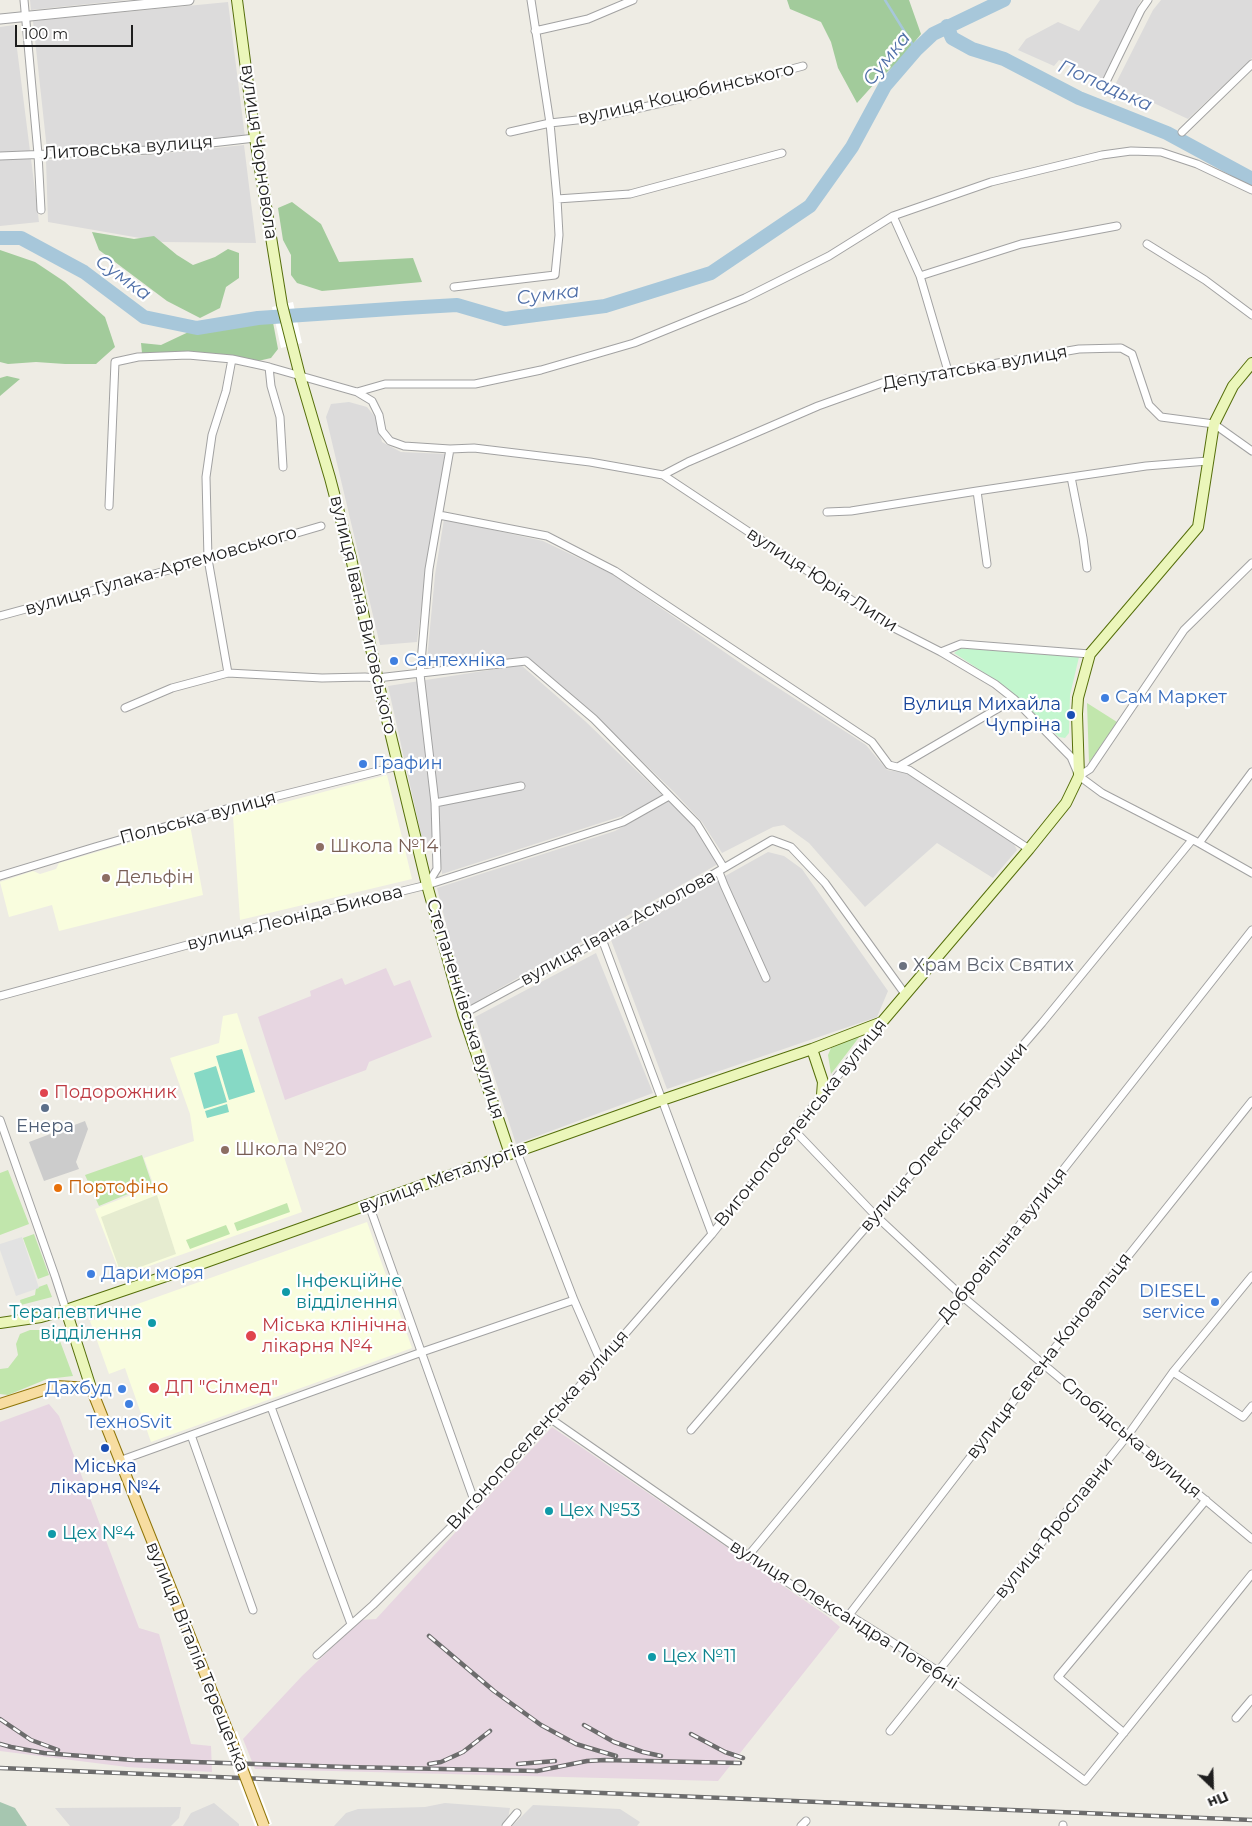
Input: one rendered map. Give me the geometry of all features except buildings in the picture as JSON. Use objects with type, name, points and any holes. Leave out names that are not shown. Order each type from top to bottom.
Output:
[{"type":"main road","name":"вулиця Чорновола","points":[[238,0],[256,138],[282,304],[292,346]]},
{"type":"main road","name":"вулиця Івана Виговського","points":[[292,346],[349,549],[427,886]]},
{"type":"main road","points":[[1079,776],[1078,698],[1090,654],[1198,527],[1214,424],[1232,386],[1252,363]]},
{"type":"main road","name":"Вигонопоселенська вулиця","points":[[882,1022],[1066,802],[1079,776]]},
{"type":"main road","name":"Степаненківська вулиця","points":[[427,886],[463,1014],[514,1153]]},
{"type":"main road","name":"вулиця Металургів","points":[[0,1323],[42,1317],[66,1310],[812,1049],[882,1022]]},
{"type":"main road","points":[[812,1049],[823,1082],[822,1095]]},
{"type":"main road","name":"вулиця Віталія Терещенка","points":[[66,1310],[91,1388],[119,1461],[264,1826]]},
{"type":"main road","points":[[0,1404],[56,1386],[91,1388]]},
{"type":"street","points":[[24,0],[38,154],[41,210]]},
{"type":"street","points":[[0,19],[189,0]]},
{"type":"street","points":[[454,287],[555,275],[559,235],[557,199],[550,123],[531,0]]},
{"type":"street","points":[[536,31],[588,19],[633,0]]},
{"type":"street","points":[[1103,88],[1141,10],[1148,0]]},
{"type":"street","points":[[1182,132],[1252,64]]},
{"type":"street","name":"вулиця Коцюбинського","points":[[510,132],[550,123],[604,116],[675,100],[803,66]]},
{"type":"street","name":"Литовська вулиця","points":[[0,156],[150,150],[256,138]]},
{"type":"street","points":[[109,506],[115,362],[138,357],[188,356],[232,359],[269,367],[357,392],[386,384],[475,384],[541,370],[634,343],[745,298],[829,256],[893,216],[990,182],[1102,155],[1131,151],[1161,152],[1196,164],[1252,190]]},
{"type":"street","points":[[557,199],[630,194],[704,176],[782,153]]},
{"type":"street","points":[[893,216],[920,276],[948,371]]},
{"type":"street","points":[[920,276],[1021,244],[1117,226]]},
{"type":"street","points":[[1147,244],[1205,280],[1252,315]]},
{"type":"street","name":"Депутатська вулиця","points":[[663,475],[688,462],[818,406],[882,383],[1079,349],[1121,348],[1132,354],[1149,405],[1161,417],[1214,424],[1252,451]]},
{"type":"street","points":[[228,673],[208,559],[206,477],[212,435],[226,391],[232,359]]},
{"type":"street","points":[[269,367],[271,386],[280,417],[282,467]]},
{"type":"street","name":"вулиця Юрія Липи","points":[[357,392],[372,401],[379,415],[382,431],[390,441],[404,446],[483,449],[590,462],[663,475],[892,627],[941,652],[995,684],[1014,699],[1071,757],[1079,776],[1102,793],[1199,843],[1252,873]]},
{"type":"street","name":"Степаненківська вулиця","points":[[427,886],[437,869],[435,803],[420,674],[429,569],[450,449]]},
{"type":"street","points":[[826,512],[851,511],[1146,466],[1208,461]]},
{"type":"street","points":[[1071,477],[1087,568]]},
{"type":"street","points":[[977,491],[987,564]]},
{"type":"street","points":[[439,515],[547,536],[615,571],[872,742],[889,765],[909,770],[1028,849]]},
{"type":"street","name":"вулиця Гулака-Артемовського","points":[[0,616],[321,526]]},
{"type":"street","name":"Вигонопоселенська вулиця","points":[[1079,776],[1090,769],[1184,630],[1252,563]]},
{"type":"street","points":[[941,652],[961,644],[1090,654]]},
{"type":"street","points":[[125,708],[172,688],[228,673],[322,678],[378,678],[526,661],[594,719],[697,824],[721,870],[724,885],[766,978]]},
{"type":"street","points":[[898,767],[1014,699]]},
{"type":"street","name":"Польська вулиця","points":[[0,876],[226,809],[398,766]]},
{"type":"street","points":[[1199,843],[1252,772]]},
{"type":"street","points":[[435,803],[521,786]]},
{"type":"street","name":"вулиця Леоніда Бикова","points":[[0,996],[224,935],[427,886],[623,822],[669,796]]},
{"type":"street","name":"вулиця Івана Асмолова","points":[[463,1014],[602,939],[772,840],[791,847],[825,883],[905,994]]},
{"type":"street","name":"вулиця Олексія Братушки","points":[[691,1430],[1042,1023],[1192,840]]},
{"type":"street","name":"Добровільна вулиця","points":[[748,1556],[964,1297],[1252,930]]},
{"type":"street","points":[[602,939],[712,1234]]},
{"type":"street","name":"Вигонопоселенська вулиця","points":[[317,1655],[373,1605],[475,1503],[551,1419],[712,1234],[882,1022]]},
{"type":"street","name":"вулиця Євгена Коновальця","points":[[849,1614],[1042,1364],[1252,1101]]},
{"type":"street","name":"вулиця Віталія Терещенка","points":[[0,1120],[66,1310]]},
{"type":"street","name":"Слобідська вулиця","points":[[794,1130],[875,1216],[964,1297],[1252,1539]]},
{"type":"street","name":"Степаненківська вулиця","points":[[514,1153],[601,1362]]},
{"type":"street","points":[[369,1205],[475,1503]]},
{"type":"street","name":"вулиця Ярославни","points":[[890,1731],[1128,1435],[1173,1372],[1252,1276]]},
{"type":"street","points":[[119,1461],[422,1352],[574,1300]]},
{"type":"street","points":[[1173,1372],[1243,1417],[1252,1406]]},
{"type":"street","points":[[271,1407],[350,1624]]},
{"type":"street","name":"вулиця Олександра Потебні","points":[[551,1419],[748,1556],[831,1611],[849,1614],[938,1671],[1085,1781],[1124,1733]]},
{"type":"street","points":[[191,1435],[253,1610]]},
{"type":"street","points":[[1206,1500],[1058,1676],[1124,1733],[1252,1574]]},
{"type":"street","points":[[1236,1718],[1252,1699]]},
{"type":"street","points":[[506,1826],[517,1813]]},
{"type":"shaded area","points":[[30,0],[127,0],[31,10]]},
{"type":"shaded area","points":[[1100,0],[1141,0],[1103,79],[1059,60],[1054,66],[1018,50],[1026,39],[1058,22],[1079,31]]},
{"type":"shaded area","points":[[1161,0],[1252,0],[1252,58],[1188,119],[1115,85],[1153,10]]},
{"type":"shaded area","points":[[228,2],[245,137],[148,147],[47,150],[33,21]]},
{"type":"shaded area","points":[[14,25],[39,222],[0,226],[0,27]]},
{"type":"shaded area","points":[[244,145],[256,243],[163,242],[48,222],[46,160],[149,155]]},
{"type":"shaded area","points":[[349,402],[367,407],[376,418],[382,442],[401,452],[447,454],[428,558],[417,642],[380,645],[326,417],[331,404]]},
{"type":"shaded area","points":[[444,519],[543,541],[612,574],[746,667],[866,745],[887,770],[906,773],[1014,844],[1017,850],[993,878],[937,843],[865,907],[809,843],[784,825],[773,827],[722,853],[702,822],[674,792],[597,718],[525,657],[426,670],[435,575]]},
{"type":"shaded area","points":[[521,665],[585,721],[663,796],[625,815],[442,874],[439,846],[424,848],[388,686]]},
{"type":"shaded area","name":"Школа №14","points":[[387,775],[412,879],[240,920],[233,816]]},
{"type":"shaded area","points":[[669,801],[697,830],[718,864],[467,1007],[437,888],[615,831]]},
{"type":"shaded area","name":"Дельфін","points":[[190,825],[203,895],[59,931],[52,905],[9,917],[0,882],[33,871],[40,874],[56,869],[59,863]]},
{"type":"shaded area","points":[[768,852],[784,856],[802,869],[888,991],[877,1017],[667,1089],[611,940]]},
{"type":"shaded area","points":[[596,953],[653,1093],[516,1144],[475,1017]]},
{"type":"shaded area","points":[[386,968],[394,986],[410,980],[432,1037],[369,1062],[366,1070],[285,1100],[258,1017],[311,996],[310,991],[342,978],[345,985]]},
{"type":"shaded area","name":"Школа №20","points":[[237,1013],[302,1212],[121,1276],[95,1209],[154,1186],[144,1158],[194,1141],[190,1114],[170,1058],[219,1043],[223,1016]]},
{"type":"shaded area","points":[[85,1121],[88,1129],[76,1162],[79,1169],[44,1181],[29,1142]]},
{"type":"shaded area","points":[[157,1195],[176,1254],[121,1274],[101,1217]]},
{"type":"shaded area","name":"Міська клінічна лікарня №4","points":[[367,1222],[412,1348],[151,1442],[125,1368],[109,1374],[90,1321]]},
{"type":"shaded area","points":[[22,1237],[39,1288],[16,1296],[0,1250],[0,1244]]},
{"type":"shaded area","points":[[49,1404],[59,1416],[139,1628],[159,1634],[191,1744],[211,1746],[212,1772],[127,1767],[0,1751],[0,1422]]},
{"type":"shaded area","points":[[552,1427],[827,1616],[840,1627],[718,1781],[255,1769],[243,1739],[302,1676],[361,1620],[376,1619]]},
{"type":"shaded area","points":[[0,1802],[15,1808],[27,1826],[0,1826]]},
{"type":"shaded area","points":[[214,1803],[239,1826],[183,1826],[191,1813]]},
{"type":"shaded area","points":[[445,1803],[510,1808],[508,1818],[501,1826],[334,1826],[346,1813],[358,1809],[425,1807]]},
{"type":"shaded area","points":[[533,1805],[620,1809],[640,1822],[637,1826],[512,1826]]},
{"type":"shaded area","points":[[181,1807],[179,1818],[171,1826],[70,1826],[55,1808]]},
{"type":"green space","points":[[787,0],[909,0],[921,34],[899,61],[857,103],[838,68],[831,42],[821,22],[790,9]]},
{"type":"green space","points":[[292,202],[321,224],[339,262],[413,258],[422,282],[322,291],[297,283],[291,275],[291,255],[283,240],[278,208]]},
{"type":"green space","points":[[92,232],[134,239],[154,236],[177,255],[193,265],[215,257],[228,249],[239,253],[239,278],[226,287],[220,308],[200,318],[167,301],[99,250]]},
{"type":"green space","points":[[0,250],[35,262],[65,282],[105,317],[115,347],[96,364],[36,362],[8,364],[0,362]]},
{"type":"green space","points":[[272,317],[278,349],[271,358],[245,364],[193,352],[142,353],[141,343],[161,345],[197,328]]},
{"type":"green space","points":[[7,376],[20,379],[0,396],[0,378]]},
{"type":"green space","points":[[961,648],[1079,657],[1070,695],[1069,733],[1065,738],[1059,737],[1006,687],[954,653]]},
{"type":"green space","points":[[1087,703],[1117,722],[1089,763]]},
{"type":"green space","points":[[860,1036],[831,1074],[828,1055],[831,1048]]},
{"type":"green space","points":[[242,1049],[255,1092],[229,1100],[216,1056]]},
{"type":"green space","points":[[216,1066],[227,1102],[204,1109],[194,1073]]},
{"type":"green space","points":[[227,1104],[229,1112],[207,1118],[205,1111]]},
{"type":"green space","points":[[142,1155],[152,1184],[99,1206],[85,1175]]},
{"type":"green space","points":[[8,1170],[29,1224],[0,1235],[0,1173]]},
{"type":"green space","points":[[287,1203],[290,1212],[237,1231],[234,1223]]},
{"type":"green space","points":[[226,1225],[230,1234],[190,1249],[186,1240]]},
{"type":"green space","points":[[34,1234],[49,1275],[38,1279],[23,1238]]},
{"type":"green space","points":[[47,1284],[52,1297],[21,1305],[20,1300],[35,1295],[36,1288]]},
{"type":"green space","points":[[30,1330],[51,1330],[57,1333],[73,1376],[47,1379],[8,1395],[0,1394],[0,1369],[8,1368],[18,1355],[16,1344],[20,1334]]},
{"type":"pier","points":[[293,302],[302,343],[281,348],[272,307]]},
{"type":"pier","points":[[237,1731],[272,1824],[267,1826],[255,1826],[221,1737]]},
{"type":"waterway","points":[[885,0],[916,50]]},
{"type":"waterway","name":"Сумка","points":[[0,238],[21,238],[84,272],[144,317],[197,328],[258,318],[457,305],[505,319],[605,306],[711,273],[810,206],[852,147],[885,86],[916,50],[933,34],[1004,0]]},
{"type":"waterway","name":"Попадька","points":[[947,26],[952,38],[972,49],[1004,59],[1079,98],[1167,133],[1252,179]]},
{"type":"railway","points":[[429,1636],[494,1691],[541,1725],[576,1744],[616,1756]]},
{"type":"railway","points":[[0,1719],[31,1740],[58,1750]]},
{"type":"railway","points":[[584,1725],[614,1742],[661,1756]]},
{"type":"railway","points":[[429,1764],[441,1762],[463,1752],[490,1731]]},
{"type":"railway","points":[[691,1734],[725,1752],[743,1758]]},
{"type":"railway","points":[[0,1744],[44,1753],[133,1760],[346,1767],[537,1771],[587,1761],[605,1760],[740,1763]]},
{"type":"railway","points":[[518,1764],[555,1761]]},
{"type":"railway","points":[[0,1768],[1252,1820]]},
{"type":"place","name":"Сантехніка","points":[[394,661]]},
{"type":"place","name":"Сам Маркет","points":[[1105,698]]},
{"type":"place","name":"Вулиця Михайла Чупріна","points":[[1071,715]]},
{"type":"place","name":"Графин","points":[[363,764]]},
{"type":"place","name":"Школа №14","points":[[320,847]]},
{"type":"place","name":"Дельфін","points":[[106,878]]},
{"type":"place","name":"Храм Всіх Святих","points":[[903,966]]},
{"type":"place","name":"Подорожник","points":[[44,1093]]},
{"type":"place","name":"Енера","points":[[45,1108]]},
{"type":"place","name":"Школа №20","points":[[225,1150]]},
{"type":"place","name":"Портофіно","points":[[58,1188]]},
{"type":"place","name":"Дари моря","points":[[91,1274]]},
{"type":"place","name":"Інфекційне відділення","points":[[286,1292]]},
{"type":"place","name":"DIESEL service","points":[[1215,1302]]},
{"type":"place","name":"Терапевтичне відділення","points":[[152,1323]]},
{"type":"place","name":"Міська клінічна лікарня №4","points":[[251,1336]]},
{"type":"place","name":"ДП \"Сілмед\"","points":[[154,1388]]},
{"type":"place","name":"Дахбуд","points":[[122,1389]]},
{"type":"place","name":"ТехноSvit","points":[[129,1404]]},
{"type":"place","name":"Міська лікарня №4","points":[[105,1448]]},
{"type":"place","name":"Цех №53","points":[[549,1511]]},
{"type":"place","name":"Цех №4","points":[[52,1534]]},
{"type":"place","name":"Цех №11","points":[[652,1657]]}]
